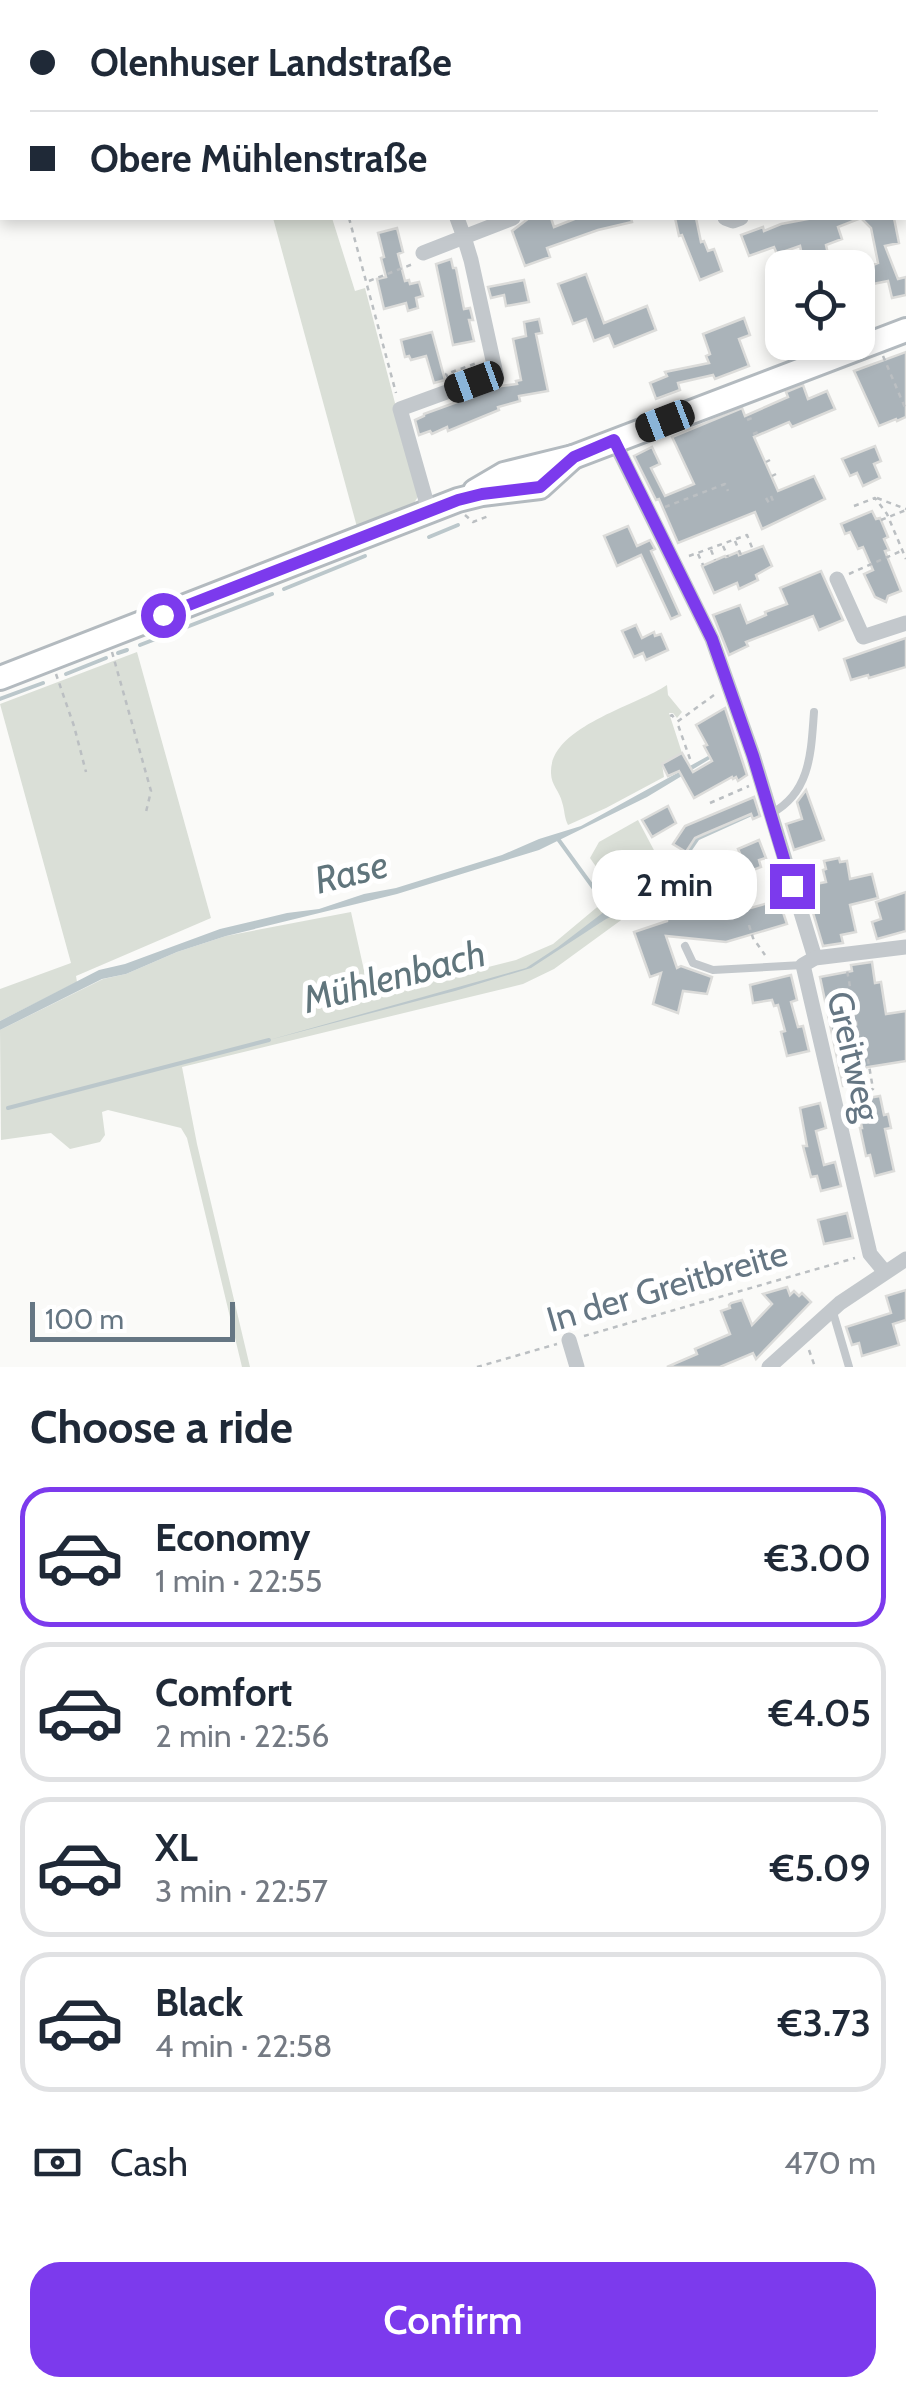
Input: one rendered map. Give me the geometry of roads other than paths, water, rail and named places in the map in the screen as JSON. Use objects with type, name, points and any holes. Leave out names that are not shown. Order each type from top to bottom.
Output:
[{"type":"street","points":[[429,511],[400,409],[496,374],[472,260],[458,220]]},
{"type":"street","points":[[423,253],[508,220]]},
{"type":"street","points":[[0,678],[458,500],[504,474],[574,457],[906,330]]},
{"type":"street","name":"Greitweg","points":[[614,440],[712,639],[753,756],[809,961],[821,1049],[870,1254],[885,1272]]},
{"type":"street","points":[[837,578],[863,638]]},
{"type":"street","points":[[844,644],[906,623]]},
{"type":"street","points":[[809,961],[906,947]]},
{"type":"street","points":[[769,1367],[832,1309],[906,1259]]},
{"type":"street","points":[[570,1340],[577,1367]]},
{"type":"lane","points":[[768,809],[782,807],[801,786],[812,746],[814,712]]},
{"type":"lane","points":[[686,946],[693,963],[713,970],[809,961]]},
{"type":"lane","points":[[832,1309],[849,1367]]},
{"type":"waterway","points":[[429,537],[458,525]]},
{"type":"waterway","points":[[284,589],[365,556]]},
{"type":"waterway","points":[[140,645],[272,594]]},
{"type":"waterway","points":[[118,653],[127,650]]},
{"type":"waterway","points":[[66,674],[106,658]]},
{"type":"waterway","points":[[0,699],[43,683]]},
{"type":"waterway","points":[[558,839],[611,912]]},
{"type":"waterway","name":"Mühlenbach","points":[[8,1108],[269,1040]]},
{"type":"water label","name":"Rase","points":[[351,872]]}]
